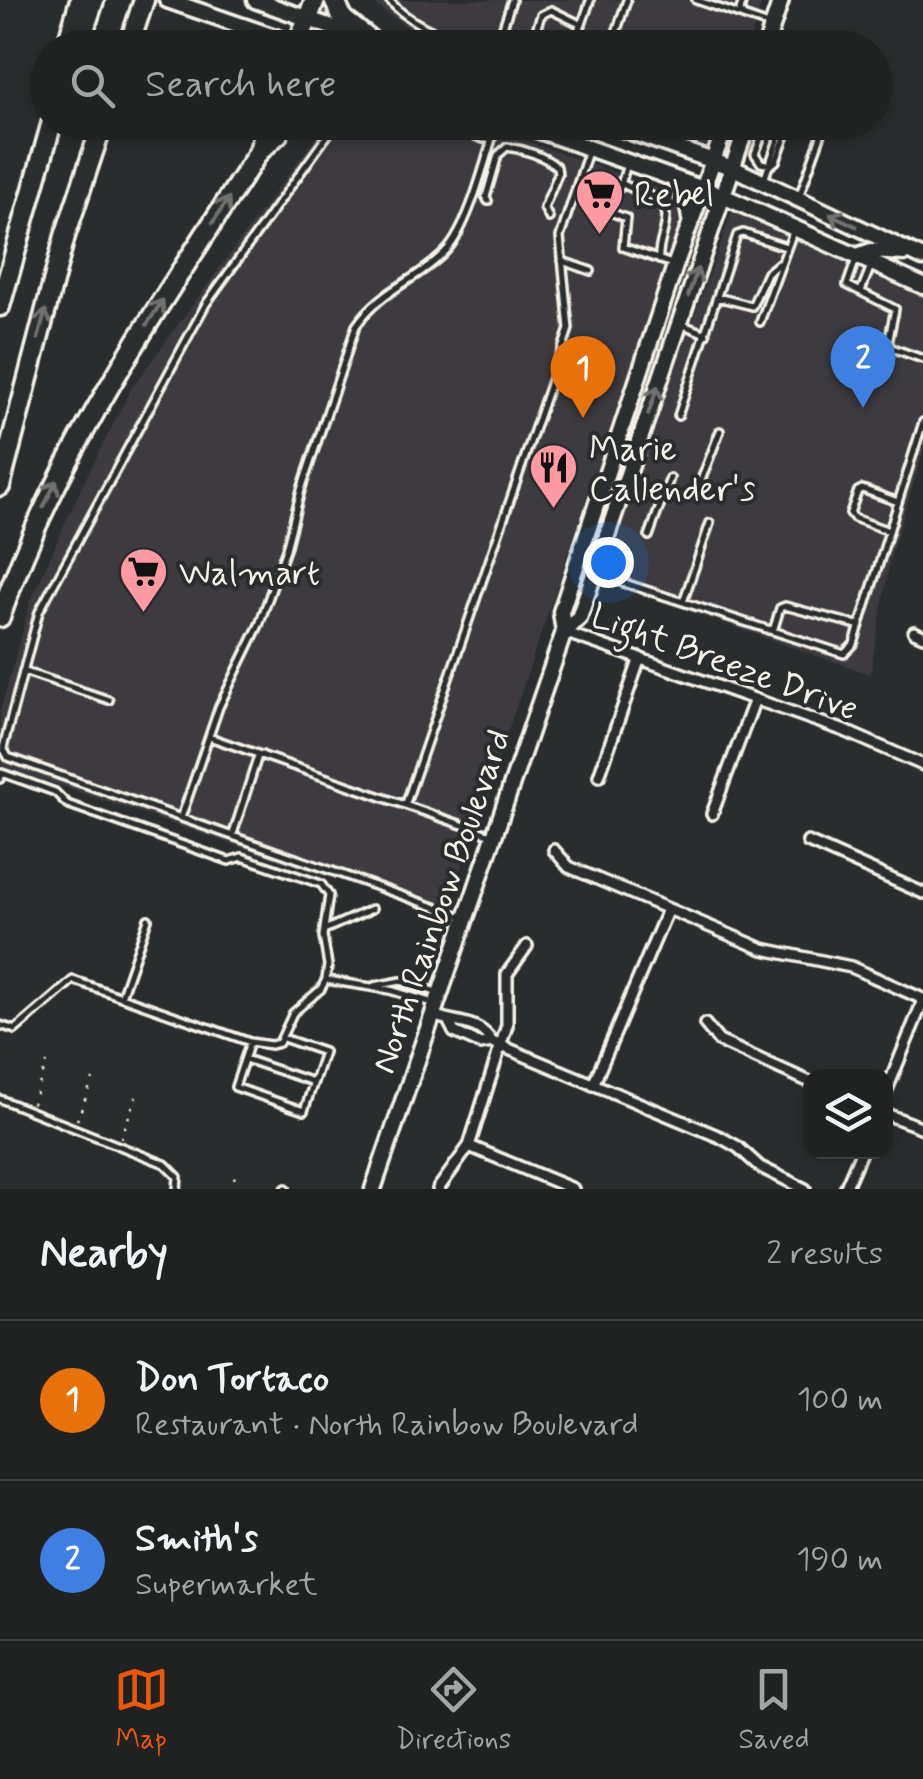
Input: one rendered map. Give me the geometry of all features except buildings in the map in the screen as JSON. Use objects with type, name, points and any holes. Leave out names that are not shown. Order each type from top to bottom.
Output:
[{"type":"highway","points":[[71,30],[80,0]]},
{"type":"highway","points":[[84,30],[94,0]]},
{"type":"highway","points":[[134,30],[144,0]]},
{"type":"highway","points":[[305,30],[315,0]]},
{"type":"highway","points":[[334,0],[344,19],[358,30]]},
{"type":"highway","points":[[0,306],[47,140]]},
{"type":"highway","points":[[0,486],[66,236],[97,140]]},
{"type":"highway","points":[[0,617],[60,473],[126,357],[258,153],[263,140]]},
{"type":"highway","points":[[258,153],[272,140]]},
{"type":"main road","points":[[255,0],[340,30]]},
{"type":"main road","points":[[771,30],[781,0]]},
{"type":"main road","points":[[173,2],[254,30]]},
{"type":"main road","points":[[565,140],[703,188],[923,286]]},
{"type":"main road","points":[[654,140],[733,168],[917,255]]},
{"type":"main road","name":"North Rainbow Boulevard","points":[[373,1189],[564,632],[561,612],[690,222],[721,140]]},
{"type":"main road","name":"North Rainbow Boulevard","points":[[564,632],[579,618],[742,140]]},
{"type":"main road","points":[[674,178],[688,206],[690,222]]},
{"type":"main road","points":[[857,256],[871,251],[917,255]]},
{"type":"main road","points":[[605,487],[621,493]]},
{"type":"street","name":"Light Breeze Drive","points":[[564,632],[845,732],[923,765]]},
{"type":"street","points":[[599,776],[640,658]]},
{"type":"street","points":[[712,814],[755,699]]},
{"type":"street","points":[[808,842],[923,892]]},
{"type":"street","points":[[554,850],[568,867],[668,910],[763,948],[850,967],[923,1000],[893,1075]]},
{"type":"street","points":[[593,1085],[668,910]]},
{"type":"street","points":[[438,1189],[468,1146],[497,1043],[507,1025],[507,974],[527,946]]},
{"type":"street","points":[[436,1004],[449,1022],[460,1020],[486,1031],[497,1043],[720,1137],[738,1146],[760,1167],[806,1189]]},
{"type":"street","points":[[705,1024],[719,1041],[803,1079]]},
{"type":"street","points":[[893,1117],[923,1128]]},
{"type":"street","points":[[468,1146],[573,1189]]},
{"type":"street","points":[[846,1189],[858,1159]]},
{"type":"lane","points":[[390,0],[398,10],[429,30]]},
{"type":"lane","points":[[502,30],[512,0]]},
{"type":"lane","points":[[617,30],[627,0]]},
{"type":"lane","points":[[696,0],[772,26]]},
{"type":"lane","points":[[743,0],[740,10],[744,16]]},
{"type":"lane","points":[[580,30],[590,1]]},
{"type":"lane","points":[[537,30],[545,11],[574,18],[580,30]]},
{"type":"lane","points":[[324,140],[206,304],[39,612],[3,748],[8,758],[466,918]]},
{"type":"lane","points":[[180,818],[219,707],[259,625],[356,326],[371,304],[444,254],[459,236],[491,140]]},
{"type":"lane","points":[[761,140],[755,154],[761,163],[770,165],[776,162],[784,140]]},
{"type":"lane","points":[[762,182],[777,140]]},
{"type":"lane","points":[[798,200],[820,140]]},
{"type":"lane","points":[[488,201],[498,155],[506,148],[515,148],[557,167],[558,174],[544,208],[550,218]]},
{"type":"lane","points":[[406,803],[569,328],[560,236],[590,149]]},
{"type":"lane","points":[[580,178],[615,190],[628,162]]},
{"type":"lane","points":[[621,183],[652,196],[666,210],[659,260]]},
{"type":"lane","points":[[607,187],[606,210],[628,222],[623,247],[676,266]]},
{"type":"lane","points":[[760,322],[796,228]]},
{"type":"lane","points":[[678,416],[740,234],[786,247]]},
{"type":"lane","points":[[857,256],[847,286],[896,309],[888,343],[923,360]]},
{"type":"lane","points":[[562,261],[591,272]]},
{"type":"lane","points":[[717,297],[752,306],[767,273],[780,263]]},
{"type":"lane","points":[[861,291],[872,263]]},
{"type":"lane","points":[[679,323],[706,334]]},
{"type":"lane","points":[[597,563],[615,580],[844,654],[854,644],[923,422]]},
{"type":"lane","points":[[698,488],[720,431]]},
{"type":"lane","points":[[648,536],[670,478]]},
{"type":"lane","points":[[889,531],[850,514],[858,491],[862,490],[898,502]]},
{"type":"lane","points":[[683,602],[710,522]]},
{"type":"lane","points":[[768,630],[774,628],[780,608],[785,606],[855,626],[860,623]]},
{"type":"lane","points":[[23,671],[110,700]]},
{"type":"lane","points":[[209,736],[494,836]]},
{"type":"lane","points":[[235,837],[232,832],[258,756],[262,754]]},
{"type":"lane","points":[[0,779],[2,773],[55,792],[67,804],[229,860],[242,857],[321,884],[328,895],[324,930],[326,979],[321,989],[293,1014],[283,1038],[271,1046],[73,980],[14,1030],[0,1025]]},
{"type":"lane","points":[[324,930],[372,909]]},
{"type":"lane","points":[[121,997],[148,919]]},
{"type":"lane","points":[[326,979],[372,986],[436,1004]]},
{"type":"lane","points":[[372,986],[402,981],[436,1004]]},
{"type":"lane","points":[[250,1042],[235,1088],[304,1111],[324,1052],[283,1038]]},
{"type":"lane","points":[[245,1058],[314,1082]]},
{"type":"lane","points":[[0,1099],[75,1126],[173,1169],[178,1178],[177,1189]]},
{"type":"path","points":[[30,1110],[47,1064]]},
{"type":"path","points":[[75,1126],[93,1080]]},
{"type":"path","points":[[118,1144],[137,1094]]},
{"type":"path","points":[[230,1189],[237,1169]]},
{"type":"shaded area","points":[[376,0],[763,0],[753,30],[411,30],[376,5]]},
{"type":"shaded area","points":[[314,140],[525,140],[657,188],[679,205],[678,228],[445,917],[0,765],[0,712],[31,600],[131,389]]},
{"type":"shaded area","points":[[684,140],[713,140],[707,146]]},
{"type":"shaded area","points":[[732,212],[923,297],[923,453],[891,555],[870,674],[599,580]]},
{"type":"place","name":"Rebel","points":[[599,236]]},
{"type":"place","name":"Smith's","points":[[863,408]]},
{"type":"place","name":"Don Tortaco","points":[[583,418]]},
{"type":"place","name":"Marie Callender's","points":[[554,510]]},
{"type":"place","name":"Walmart","points":[[144,614]]}]
